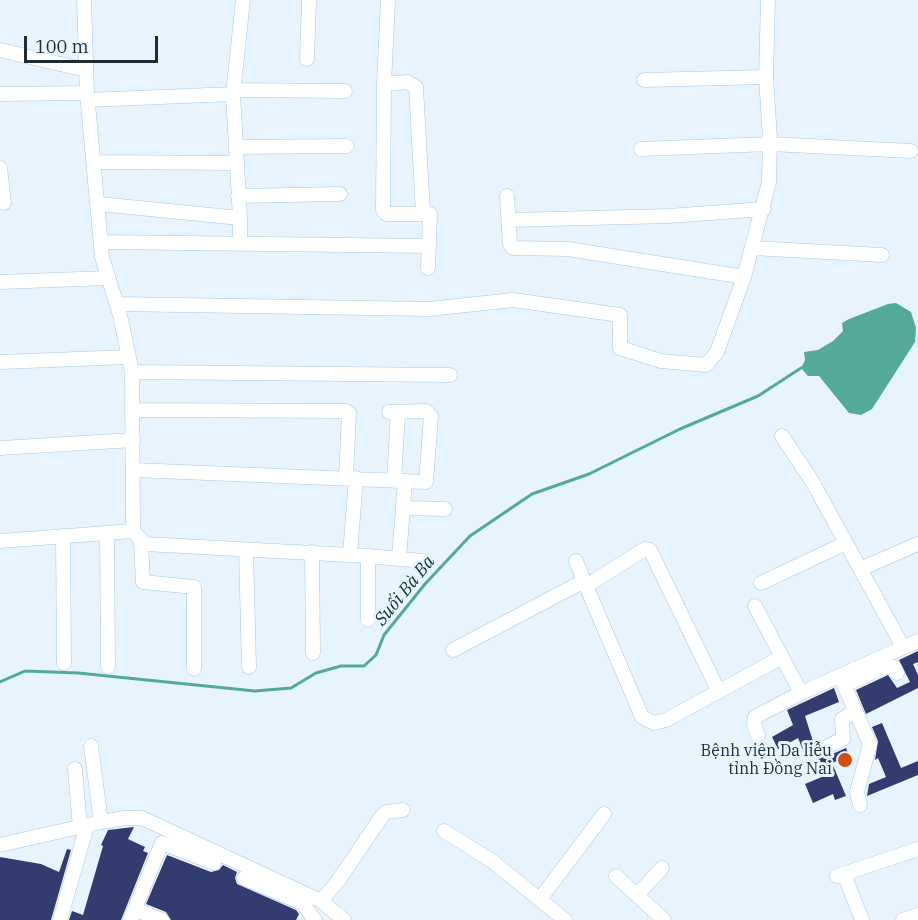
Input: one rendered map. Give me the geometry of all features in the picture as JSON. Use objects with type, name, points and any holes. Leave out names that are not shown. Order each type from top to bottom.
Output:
[{"type":"street","points":[[84,0],[86,70],[101,242],[132,372],[137,537],[144,582],[194,587],[194,669]]},
{"type":"street","points":[[240,243],[233,92],[243,0]]},
{"type":"street","points":[[307,59],[309,0]]},
{"type":"street","points":[[388,0],[384,84],[384,213],[430,214],[428,268]]},
{"type":"street","points":[[117,304],[429,309],[513,300],[620,315],[620,348],[661,361],[706,365],[717,352],[744,277],[764,209],[769,182],[770,144],[766,77],[768,0]]},
{"type":"street","points":[[0,50],[86,70]]},
{"type":"street","points":[[644,81],[766,77]]},
{"type":"street","points":[[384,84],[407,81],[416,87],[423,213]]},
{"type":"street","points":[[0,94],[88,96],[345,91]]},
{"type":"street","points":[[641,149],[770,144],[911,151]]},
{"type":"street","points":[[236,147],[347,146]]},
{"type":"street","points":[[95,162],[237,163]]},
{"type":"street","points":[[0,168],[4,203]]},
{"type":"street","points":[[238,196],[340,194]]},
{"type":"street","points":[[507,196],[510,244],[513,248],[568,249],[744,277]]},
{"type":"street","points":[[99,204],[240,218]]},
{"type":"street","points":[[510,220],[669,216],[764,209]]},
{"type":"street","points":[[101,242],[428,246]]},
{"type":"street","points":[[752,248],[882,255]]},
{"type":"street","points":[[0,282],[108,278]]},
{"type":"street","points":[[0,362],[129,357]]},
{"type":"street","points":[[132,372],[450,375]]},
{"type":"street","points":[[132,410],[346,411],[349,413],[351,477],[350,554]]},
{"type":"street","points":[[134,470],[351,477],[400,480],[423,483],[427,480],[431,416],[426,411],[393,412],[400,480],[403,508],[399,559]]},
{"type":"street","points":[[782,436],[812,482],[903,647]]},
{"type":"street","points":[[0,448],[133,440]]},
{"type":"street","points":[[403,508],[445,509]]},
{"type":"street","points":[[107,533],[108,667]]},
{"type":"street","points":[[0,541],[107,533],[246,550],[350,554],[423,561]]},
{"type":"street","points":[[63,536],[64,663]]},
{"type":"street","points":[[761,583],[846,543]]},
{"type":"street","points":[[860,569],[918,544]]},
{"type":"street","points":[[453,650],[585,583],[645,549],[650,550],[719,692]]},
{"type":"street","points":[[246,550],[249,667]]},
{"type":"street","points":[[312,552],[313,653]]},
{"type":"street","points":[[368,556],[368,620]]},
{"type":"street","points":[[576,561],[642,717],[654,723],[666,720],[782,657]]},
{"type":"street","points":[[755,606],[801,693]]},
{"type":"street","points":[[842,681],[918,641]]},
{"type":"street","points":[[758,736],[754,725],[755,717],[801,693],[887,666],[894,667],[897,673]]},
{"type":"street","points":[[842,681],[870,744],[857,792],[860,805]]},
{"type":"street","points":[[824,748],[843,739],[842,719],[856,711]]},
{"type":"street","points":[[91,746],[101,822]]},
{"type":"street","points":[[60,920],[83,827],[75,769]]},
{"type":"street","points":[[321,901],[339,881],[382,816],[386,812],[403,810]]},
{"type":"street","points":[[540,899],[604,814]]},
{"type":"street","points":[[0,845],[101,822],[142,818],[321,901],[340,919]]},
{"type":"street","points":[[444,831],[492,861],[566,920]]},
{"type":"street","points":[[162,920],[132,914],[162,843],[214,863]]},
{"type":"street","points":[[862,920],[840,875],[918,849]]},
{"type":"street","points":[[637,895],[662,868]]},
{"type":"street","points":[[616,876],[661,919]]},
{"type":"street","points":[[244,878],[302,903],[315,920]]},
{"type":"street","points":[[903,920],[918,915]]},
{"type":"shaded area","points":[[896,303],[911,312],[916,328],[915,342],[872,409],[861,415],[849,413],[819,376],[808,376],[801,368],[805,360],[804,352],[818,350],[833,341],[843,331],[842,323],[849,319]]},
{"type":"building","points":[[918,651],[918,662],[913,664],[918,675],[918,688],[866,714],[856,690],[888,675],[897,688],[910,682],[899,660]]},
{"type":"building","points":[[834,688],[839,702],[805,716],[817,754],[806,758],[798,738],[778,749],[772,737],[793,725],[787,710]]},
{"type":"building","points":[[882,723],[901,768],[918,761],[918,775],[867,796],[869,784],[886,777],[878,758],[875,760],[878,741],[872,727]]},
{"type":"building","points":[[846,748],[849,756],[832,763],[846,796],[835,800],[833,794],[813,803],[805,784],[824,776],[816,757],[828,756]]},
{"type":"building","points":[[134,827],[128,839],[145,847],[143,851],[148,853],[121,920],[69,920],[72,911],[83,915],[103,846],[101,845],[108,830]]},
{"type":"building","points":[[67,849],[71,850],[51,920],[0,920],[0,857],[41,864],[59,872]]},
{"type":"building","points":[[167,855],[211,872],[219,870],[223,865],[237,872],[235,878],[237,884],[296,910],[299,914],[296,920],[171,920],[166,912],[146,904]]},
{"type":"waterway","name":"Suối Bà Ba","points":[[0,682],[25,671],[78,673],[255,691],[291,688],[316,673],[341,666],[364,666],[376,655],[384,635],[425,584],[470,536],[532,494],[589,474],[680,429],[758,396],[801,368]]},
{"type":"place","name":"Bệnh viện Da liễu tỉnh Đồng Nai","points":[[845,760]]}]
